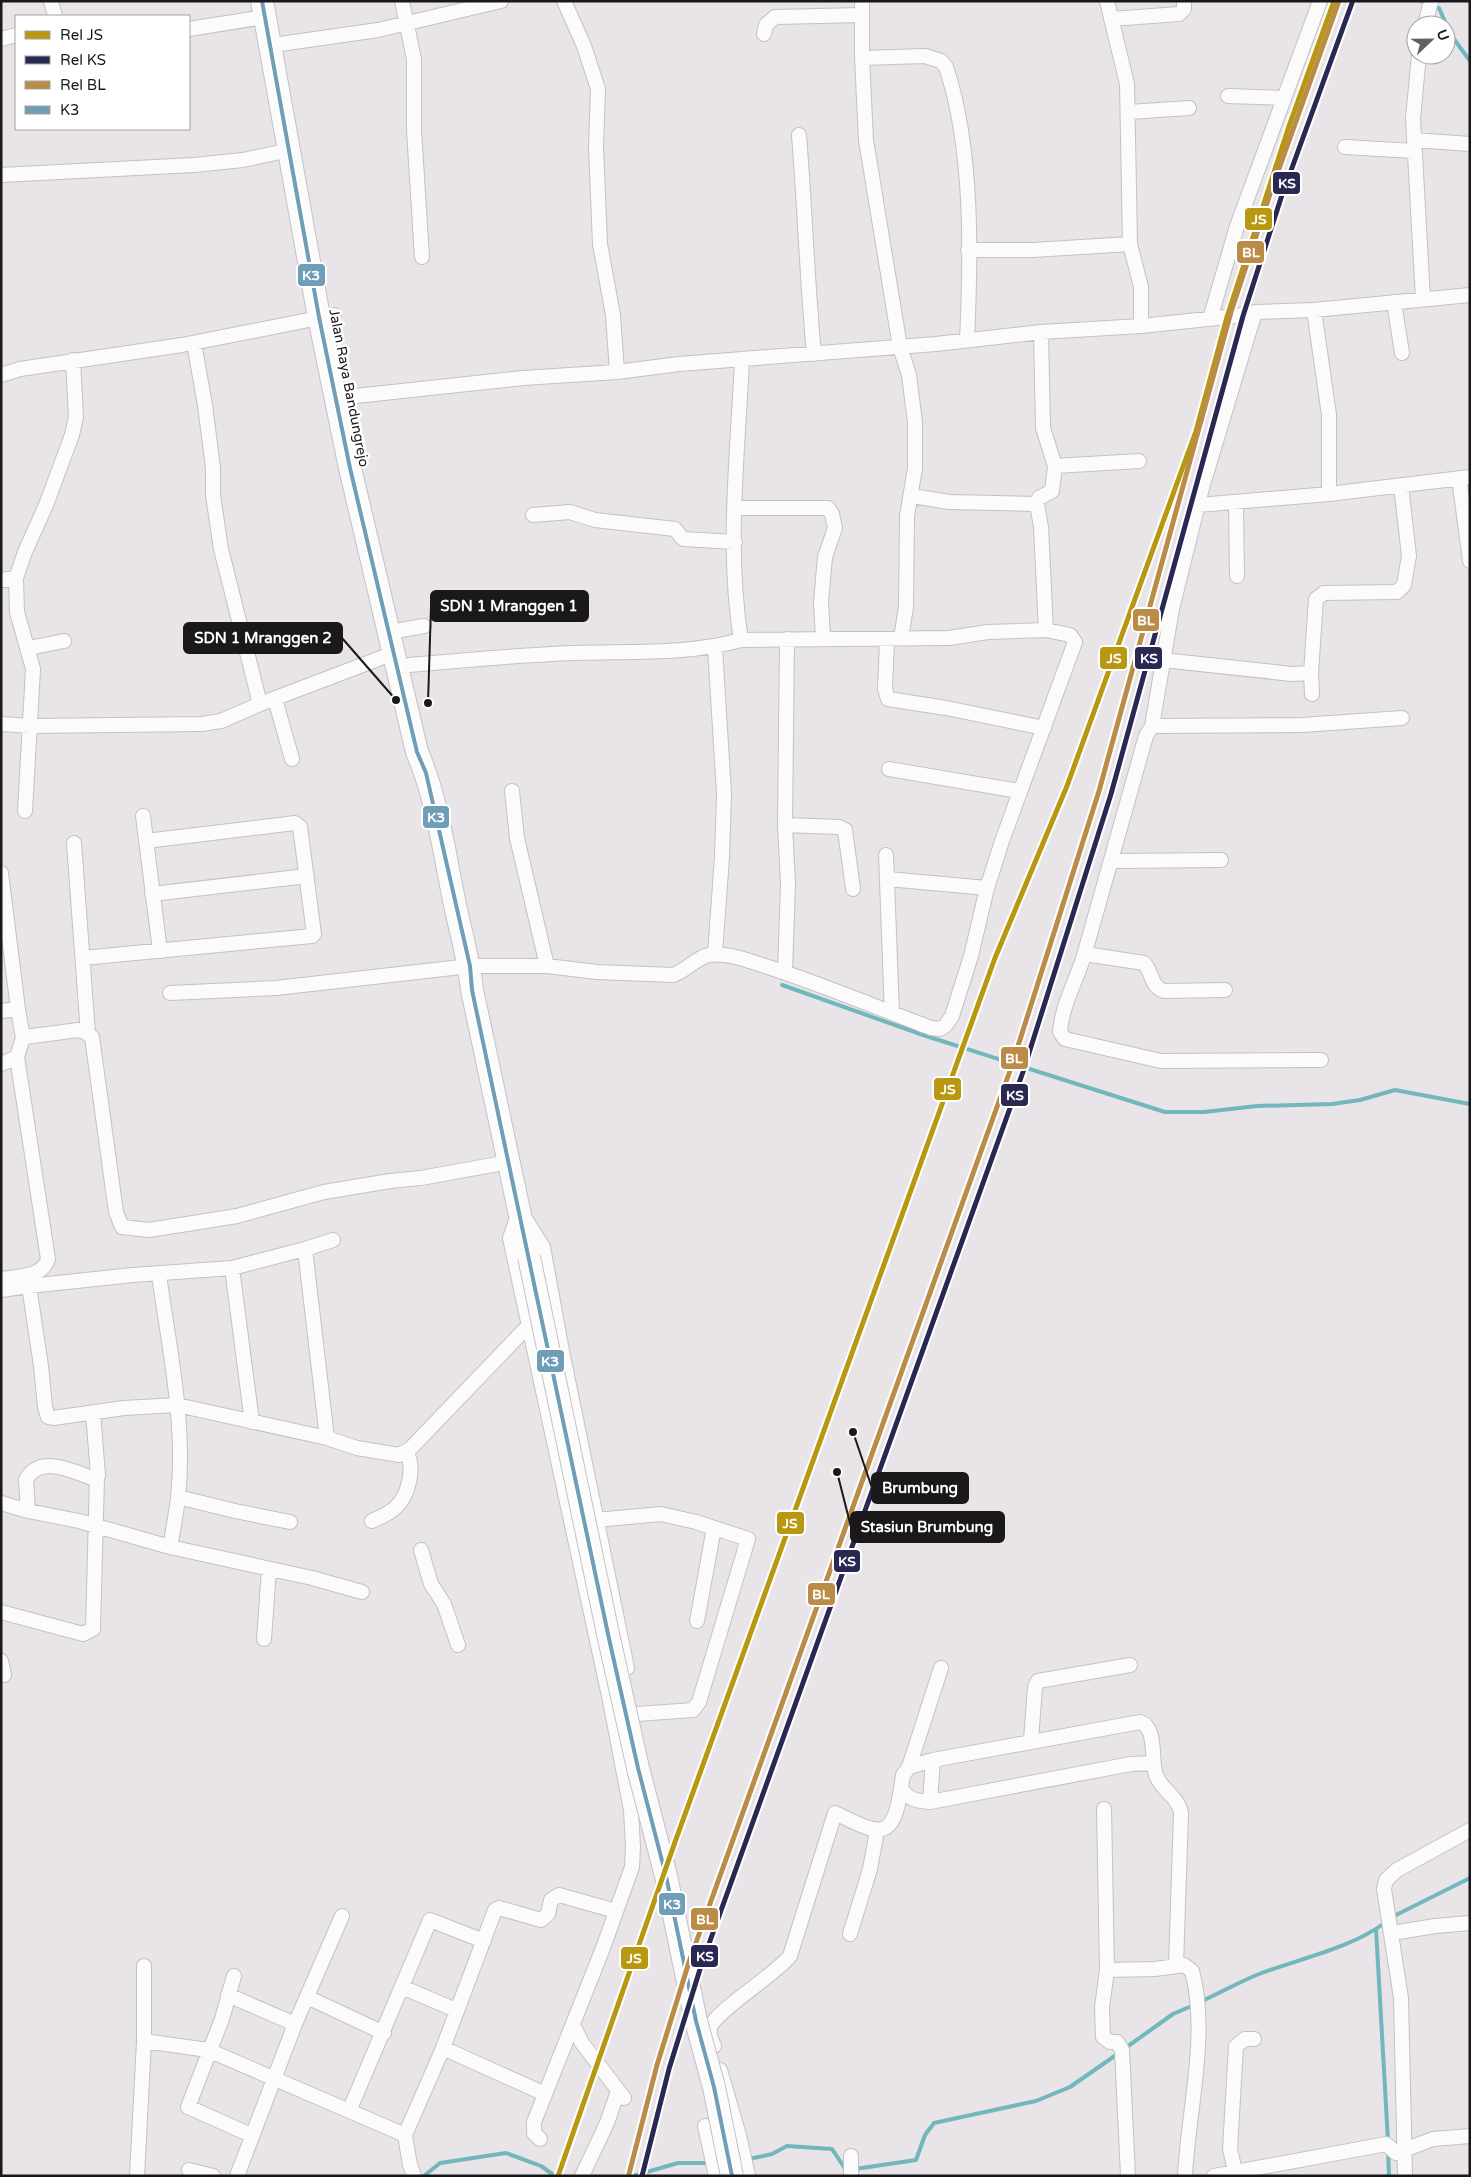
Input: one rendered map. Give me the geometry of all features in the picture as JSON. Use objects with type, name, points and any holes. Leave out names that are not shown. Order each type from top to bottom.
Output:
[{"type":"main road","name":"Jalan Raya Bandungrejo","points":[[266,6],[280,44],[326,316]]},
{"type":"main road","name":"Jalan Raya Bandungrejo","points":[[266,6],[290,150],[343,397],[350,468],[395,624],[417,752],[426,774],[470,966],[472,990],[520,1210],[608,1634],[638,1768],[666,1876],[696,2021],[714,2087],[732,2176]]},
{"type":"street","points":[[51,1],[55,15]]},
{"type":"street","points":[[402,1],[414,59],[414,130],[422,257]]},
{"type":"street","points":[[280,44],[348,36],[501,1]]},
{"type":"street","points":[[564,1],[590,61],[598,88],[596,147],[600,244],[613,315],[617,372]]},
{"type":"street","points":[[1107,1],[1127,84],[1130,244],[1141,287],[1142,326]]},
{"type":"street","points":[[1112,19],[1179,14],[1184,9],[1184,1]]},
{"type":"street","points":[[1210,319],[1237,226],[1320,1]]},
{"type":"street","points":[[190,29],[266,6]]},
{"type":"street","points":[[764,34],[766,25],[775,17],[862,8],[862,58],[866,140],[900,347],[909,374],[915,422],[915,468],[912,496],[907,516],[906,607],[901,638]]},
{"type":"street","points":[[1,39],[15,35]]},
{"type":"street","points":[[862,58],[925,56],[941,61],[946,67],[964,151],[968,250],[967,340]]},
{"type":"street","points":[[1418,65],[1413,118],[1423,300]]},
{"type":"street","points":[[1228,96],[1284,98]]},
{"type":"street","points":[[1129,112],[1189,108]]},
{"type":"street","points":[[799,135],[814,354]]},
{"type":"street","points":[[1345,147],[1470,144]]},
{"type":"street","points":[[1,175],[194,165],[243,160],[290,150]]},
{"type":"street","points":[[968,250],[1033,250],[1130,244]]},
{"type":"street","points":[[343,397],[523,378],[617,372],[900,347],[1041,332],[1142,326],[1255,312],[1314,310],[1470,295]]},
{"type":"street","points":[[1394,302],[1402,354]]},
{"type":"street","points":[[1314,310],[1330,422],[1329,494]]},
{"type":"street","points":[[1255,312],[1213,444],[1163,660],[1152,726],[1146,736],[1085,954],[1064,1012],[1060,1032],[1065,1039],[1161,1061],[1321,1060]]},
{"type":"street","points":[[1,376],[20,369],[194,343],[326,316]]},
{"type":"street","points":[[912,496],[949,502],[1036,504],[1052,491],[1055,466],[1043,428],[1041,332]]},
{"type":"street","points":[[194,343],[206,405],[213,468],[212,495],[221,549],[260,704]]},
{"type":"street","points":[[25,811],[33,669],[17,612],[16,578],[25,552],[46,506],[72,435],[76,417],[74,360]]},
{"type":"street","points":[[741,640],[735,600],[734,508],[742,360]]},
{"type":"street","points":[[1055,466],[1138,461]]},
{"type":"street","points":[[1198,505],[1329,494],[1465,477],[1470,561]]},
{"type":"street","points":[[1312,694],[1311,673],[1316,599],[1318,596],[1324,593],[1397,592],[1404,585],[1409,556],[1401,485]]},
{"type":"street","points":[[1236,502],[1237,576]]},
{"type":"street","points":[[1036,504],[1041,527],[1046,630]]},
{"type":"street","points":[[734,508],[822,506],[828,508],[836,528],[825,557],[822,593],[823,638]]},
{"type":"street","points":[[533,515],[570,512],[602,521],[675,529],[683,539],[735,542]]},
{"type":"street","points":[[1,580],[16,578]]},
{"type":"street","points":[[395,624],[424,626]]},
{"type":"street","points":[[1,724],[30,726],[202,724],[221,721],[275,698],[402,659],[657,652],[715,648],[741,640],[949,638],[988,632],[1046,630],[1070,635],[1075,642],[1019,792],[987,888],[971,956],[952,1016],[945,1026],[940,1029],[930,1028],[785,972],[715,954],[707,955],[683,972],[673,975],[597,972],[547,966],[470,966],[276,988],[170,992]]},
{"type":"street","points":[[785,972],[788,884],[785,825],[786,639]]},
{"type":"street","points":[[886,639],[886,689],[888,700],[946,708],[1044,728]]},
{"type":"street","points":[[28,648],[64,641]]},
{"type":"street","points":[[715,648],[724,794],[722,857],[715,954]]},
{"type":"street","points":[[1163,660],[1292,674],[1311,673]]},
{"type":"street","points":[[275,698],[292,759]]},
{"type":"street","points":[[1152,726],[1302,725],[1402,718]]},
{"type":"street","points":[[889,769],[1019,792]]},
{"type":"street","points":[[512,791],[517,838],[547,966]]},
{"type":"street","points":[[143,816],[160,951]]},
{"type":"street","points":[[83,958],[312,936],[314,934],[300,827],[295,823],[146,841]]},
{"type":"street","points":[[785,825],[839,827],[845,830],[853,889]]},
{"type":"street","points":[[74,842],[88,1034]]},
{"type":"street","points":[[886,855],[892,1013]]},
{"type":"street","points":[[1112,861],[1221,860]]},
{"type":"street","points":[[1,873],[23,1038],[17,1057],[48,1259],[46,1268],[37,1273],[1,1279]]},
{"type":"street","points":[[152,894],[307,876]]},
{"type":"street","points":[[888,879],[987,888]]},
{"type":"street","points":[[1085,954],[1144,963],[1149,968],[1153,983],[1157,988],[1164,991],[1225,990]]},
{"type":"street","points":[[1,1011],[18,1009]]},
{"type":"street","points":[[23,1038],[78,1030],[88,1034],[94,1042],[116,1212],[122,1227],[149,1230],[237,1216],[324,1192],[390,1181],[429,1177],[509,1162]]},
{"type":"street","points":[[1,1064],[17,1057]]},
{"type":"street","points":[[520,1210],[510,1238],[631,1810],[633,1847],[632,1867],[533,2127],[535,2134],[540,2139]]},
{"type":"street","points":[[520,1210],[543,1247],[596,1520],[648,1767],[631,1810]]},
{"type":"street","points":[[1,1290],[133,1275],[159,1275],[232,1268],[305,1250],[333,1240]]},
{"type":"street","points":[[305,1250],[327,1438]]},
{"type":"street","points":[[232,1268],[252,1422]]},
{"type":"street","points":[[159,1275],[177,1405],[179,1446],[178,1497],[170,1547]]},
{"type":"street","points":[[29,1286],[48,1417],[177,1405],[398,1455],[406,1452],[529,1325]]},
{"type":"street","points":[[1,1612],[83,1634],[90,1631],[94,1626],[97,1477],[99,1470],[93,1413]]},
{"type":"street","points":[[372,1521],[390,1512],[402,1498],[410,1470],[409,1457],[406,1452]]},
{"type":"street","points":[[28,1511],[26,1480],[35,1469],[50,1466],[63,1467],[97,1477]]},
{"type":"street","points":[[178,1497],[290,1522]]},
{"type":"street","points":[[1,1503],[28,1511],[96,1525],[170,1547],[362,1592]]},
{"type":"street","points":[[596,1520],[661,1514],[748,1539],[720,1629],[703,1694],[693,1710],[637,1714]]},
{"type":"street","points":[[697,1621],[714,1528]]},
{"type":"street","points":[[421,1550],[431,1584],[444,1604],[458,1645]]},
{"type":"street","points":[[264,1639],[269,1569]]},
{"type":"street","points":[[1,1661],[4,1675]]},
{"type":"street","points":[[1031,1740],[1035,1687],[1038,1681],[1130,1665]]},
{"type":"street","points":[[748,2176],[740,2135],[709,2031],[711,2024],[735,2002],[782,1966],[790,1956],[835,1813],[873,1831],[888,1827],[898,1806],[903,1775],[909,1767],[941,1668]]},
{"type":"street","points":[[909,1767],[1031,1740],[1140,1722],[1148,1726],[1156,1776],[1177,1800],[1181,1813],[1176,1966]]},
{"type":"street","points":[[930,1802],[934,1760]]},
{"type":"street","points":[[901,1788],[905,1796],[912,1800],[930,1802],[1131,1764],[1153,1763]]},
{"type":"street","points":[[1104,1809],[1106,1970],[1102,2007],[1103,2038],[1110,2042],[1117,2042],[1122,2055],[1128,2176]]},
{"type":"street","points":[[1405,2176],[1395,2150],[1401,1998],[1392,1931],[1384,1890],[1388,1876],[1470,1830]]},
{"type":"street","points":[[850,1934],[870,1869],[877,1831]]},
{"type":"street","points":[[412,2170],[406,2135],[443,2048],[456,2010],[497,1909],[541,1920],[548,1914],[551,1900],[559,1895],[616,1911]]},
{"type":"street","points":[[236,2176],[295,2024],[342,1916]]},
{"type":"street","points":[[350,2109],[384,2033],[430,1920],[484,1942]]},
{"type":"street","points":[[1392,1931],[1470,1923]]},
{"type":"street","points":[[1106,1970],[1155,1970],[1186,1965],[1192,1971],[1197,2003],[1196,2078],[1185,2176]]},
{"type":"street","points":[[137,2176],[144,2041],[144,1966]]},
{"type":"street","points":[[234,1976],[222,2020],[208,2050],[188,2107],[251,2135]]},
{"type":"street","points":[[402,1986],[456,2010]]},
{"type":"street","points":[[228,1995],[295,2024]]},
{"type":"street","points":[[307,1997],[384,2033]]},
{"type":"street","points":[[573,2025],[582,2043],[621,2094],[582,2174]]},
{"type":"street","points":[[1235,2172],[1230,2148],[1236,2046],[1245,2038],[1254,2038]]},
{"type":"street","points":[[144,2041],[208,2050],[274,2080],[350,2109],[406,2135]]},
{"type":"street","points":[[443,2048],[545,2094]]},
{"type":"street","points":[[716,2176],[705,2126],[740,2135]]},
{"type":"street","points":[[1214,2176],[1395,2150],[1433,2138],[1470,2136]]},
{"type":"street","points":[[190,2170],[213,2176]]},
{"type":"waterway","points":[[1421,1],[1439,8],[1451,35],[1470,61]]},
{"type":"waterway","points":[[782,985],[926,1036],[1165,1112],[1204,1112],[1257,1106],[1332,1104],[1360,1100],[1395,1090],[1470,1104]]},
{"type":"waterway","points":[[1392,1917],[1470,1878]]},
{"type":"waterway","points":[[1200,2002],[1259,1974],[1341,1946],[1386,1922]]},
{"type":"waterway","points":[[1376,1929],[1388,2141]]},
{"type":"waterway","points":[[1124,2049],[1173,2014],[1194,2005]]},
{"type":"waterway","points":[[855,2169],[916,2160],[925,2135],[934,2123],[1036,2101],[1070,2087],[1119,2053]]},
{"type":"waterway","points":[[749,2159],[772,2154],[787,2146],[832,2149],[846,2170],[848,2170]]},
{"type":"waterway","points":[[1388,2151],[1389,2176]]},
{"type":"waterway","points":[[424,2176],[440,2163],[506,2153],[541,2166],[555,2176]]},
{"type":"waterway","points":[[633,2176],[678,2163],[707,2163]]},
{"type":"rail line","name":"JS","points":[[558,2176],[675,1842],[995,958],[1067,786],[1196,431],[1227,317],[1289,126],[1334,1]]},
{"type":"rail line","name":"BL","points":[[629,2174],[657,2065],[689,1962],[1011,1068],[1099,791],[1231,312],[1270,194],[1339,1]]},
{"type":"rail line","name":"KS","points":[[642,2176],[669,2069],[701,1966],[1023,1072],[1111,794],[1243,316],[1281,198],[1352,3]]},
{"type":"transit line","name":"K3","points":[[262,1],[319,317],[350,468],[417,752],[426,773],[470,966],[472,990],[608,1634],[638,1768],[666,1876],[696,2021],[714,2087],[732,2176]]},
{"type":"place","name":"SDN 1 Mranggen 2","points":[[396,700]]},
{"type":"place","name":"SDN 1 Mranggen 1","points":[[428,703]]},
{"type":"place","name":"Brumbung","points":[[853,1432]]},
{"type":"place","name":"Stasiun Brumbung","points":[[837,1472]]}]
